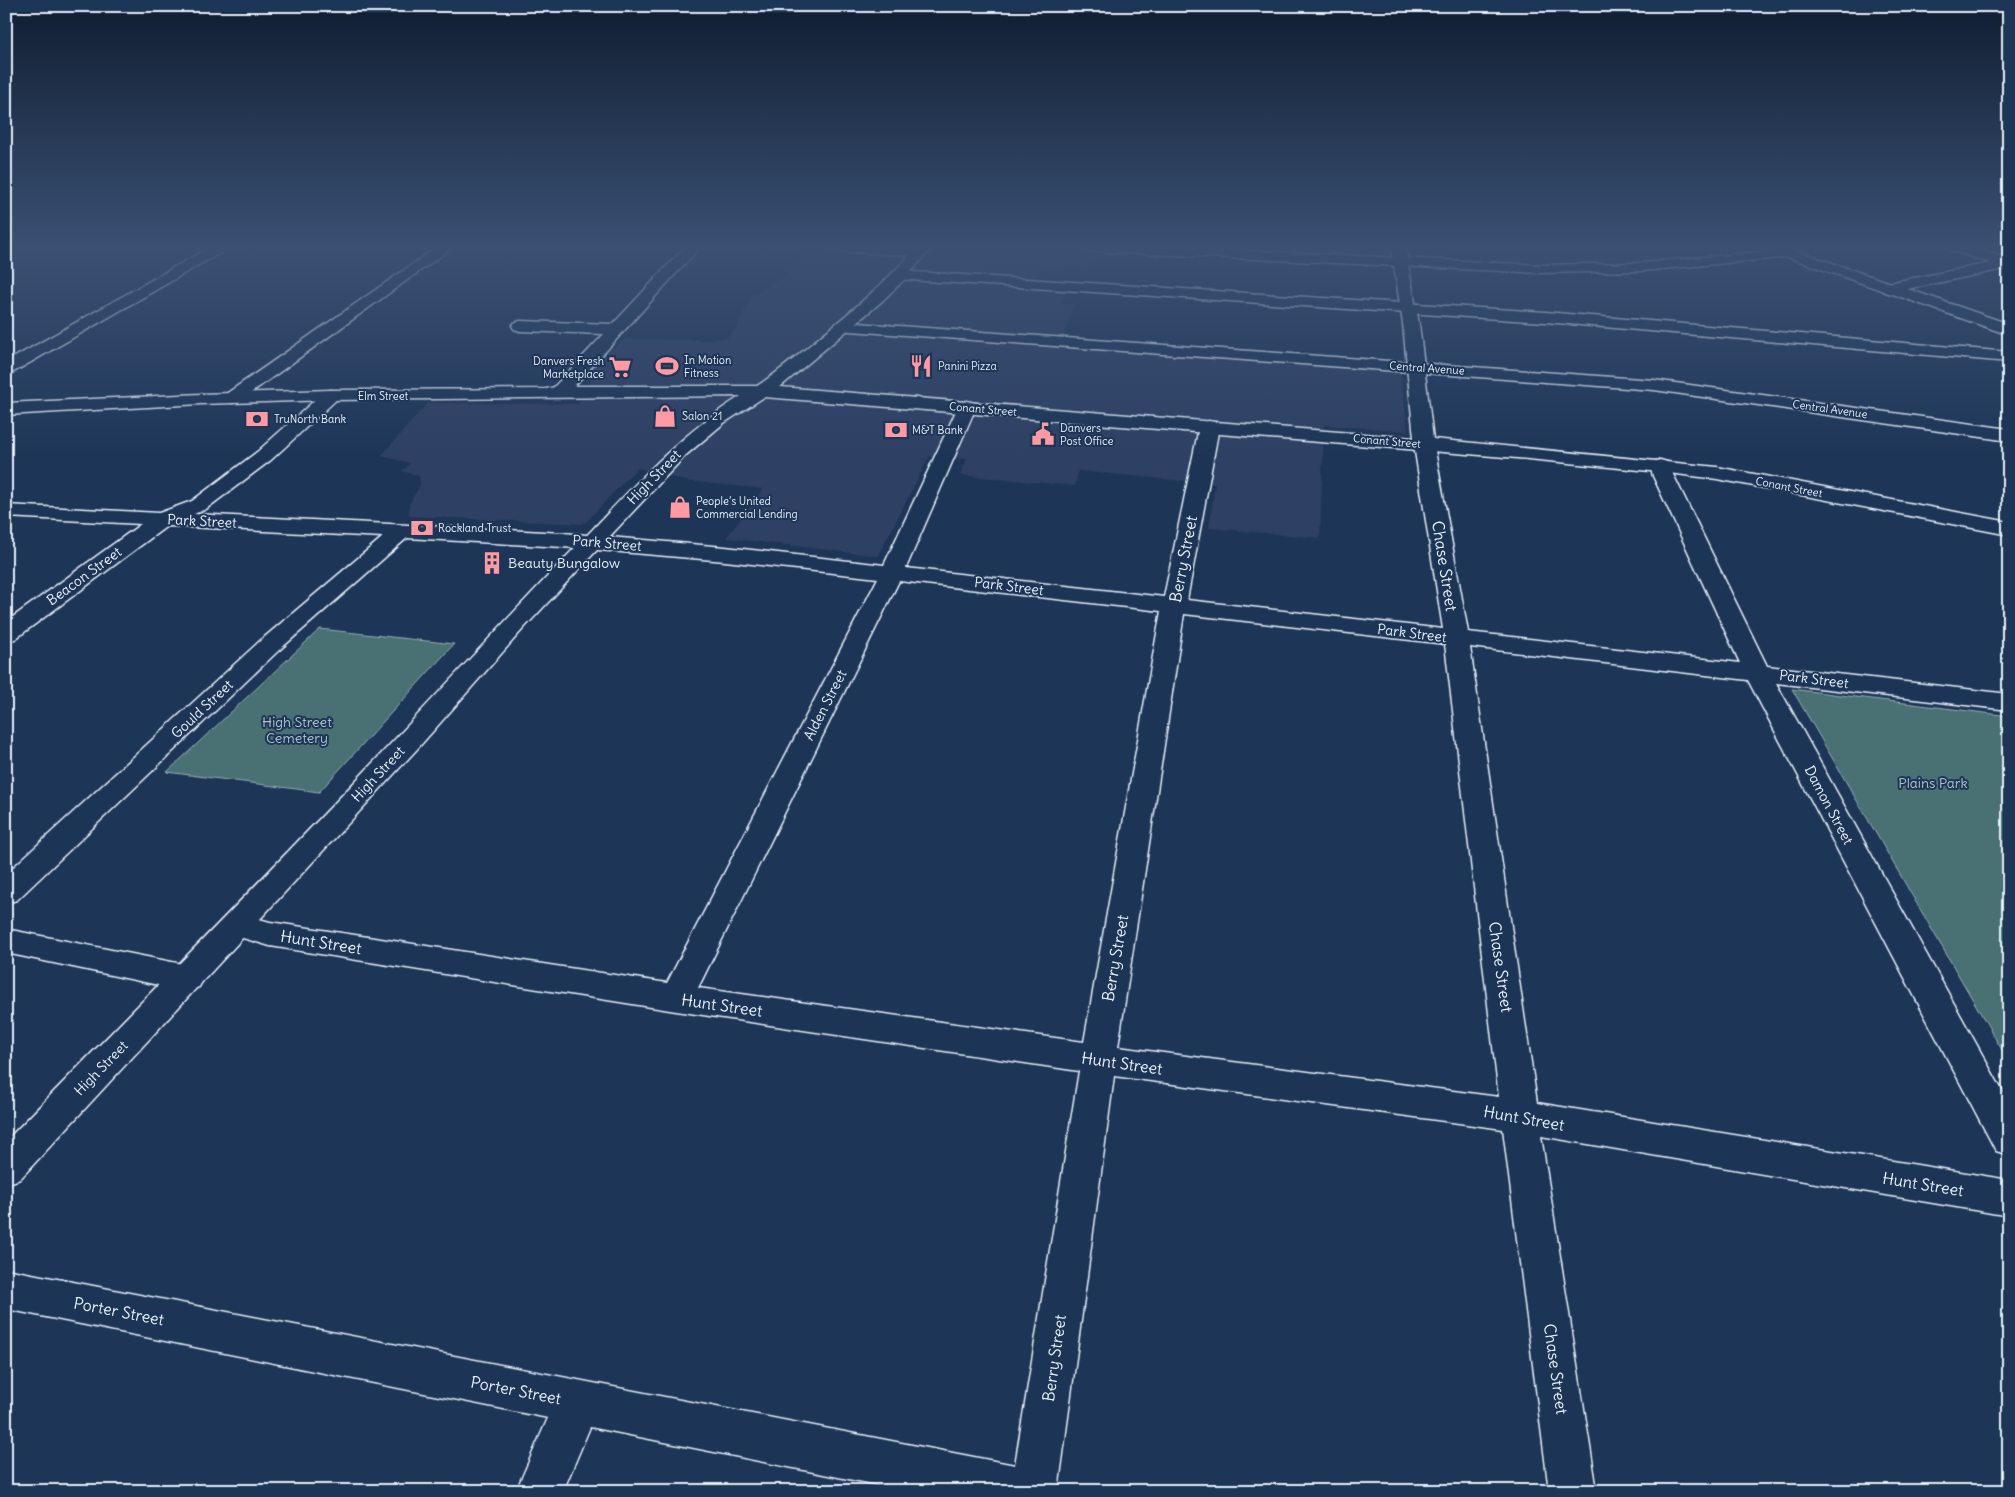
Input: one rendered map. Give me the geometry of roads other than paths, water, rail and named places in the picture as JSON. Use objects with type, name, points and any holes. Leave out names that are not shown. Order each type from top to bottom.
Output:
[{"type":"street","points":[[6,369],[97,317]]},
{"type":"street","points":[[232,398],[347,317]]},
{"type":"street","points":[[560,391],[627,317]]},
{"type":"street","name":"High Street","points":[[6,1167],[187,978],[679,450],[717,419],[784,377],[854,317]]},
{"type":"street","name":"Chase Street","points":[[1409,317],[1424,444],[1457,638],[1520,1118],[1573,1491]]},
{"type":"street","points":[[1535,317],[2009,357]]},
{"type":"street","points":[[1971,317],[2009,330]]},
{"type":"street","points":[[520,326],[616,329]]},
{"type":"street","name":"Central Avenue","points":[[843,327],[1663,386],[2009,435]]},
{"type":"street","name":"Elm Street","points":[[6,409],[331,395],[546,394],[560,391],[760,392]]},
{"type":"street","name":"Conant Street","points":[[760,392],[1424,444],[1660,466],[1717,473],[2009,529]]},
{"type":"street","points":[[162,519],[199,505],[264,456],[331,395]]},
{"type":"street","name":"Alden Street","points":[[676,998],[892,573],[967,407]]},
{"type":"street","name":"Berry Street","points":[[1034,1491],[1098,1060],[1174,605],[1209,427]]},
{"type":"street","name":"Damon Street","points":[[1660,466],[1663,476],[1757,672],[2009,1139]]},
{"type":"street","name":"Park Street","points":[[6,512],[592,542],[724,554],[2009,702]]},
{"type":"street","name":"Beacon Street","points":[[6,634],[162,519]]},
{"type":"street","name":"Gould Street","points":[[6,892],[269,646],[403,531]]},
{"type":"street","name":"Hunt Street","points":[[236,925],[270,934],[676,998],[1098,1060],[1475,1110],[2009,1198]]},
{"type":"street","points":[[6,941],[187,978]]},
{"type":"street","name":"Porter Street","points":[[6,1289],[1026,1491]]},
{"type":"street","points":[[540,1491],[578,1402]]},
{"type":"place","name":"In Motion Fitness","points":[[667,366]]},
{"type":"place","name":"Panini Pizza","points":[[921,366]]},
{"type":"place","name":"Danvers Fresh Marketplace","points":[[620,367]]},
{"type":"place","name":"Salon 21","points":[[665,416]]},
{"type":"place","name":"TruNorth Bank","points":[[257,419]]},
{"type":"place","name":"M&T Bank","points":[[896,430]]},
{"type":"place","name":"Danvers Post Office","points":[[1043,434]]},
{"type":"place","name":"People’s United Commercial Lending","points":[[680,507]]},
{"type":"place","name":"Rockland Trust","points":[[422,528]]},
{"type":"place","name":"Beauty Bungalow","points":[[492,563]]},
{"type":"park label","name":"High Street Cemetery","points":[[297,730]]},
{"type":"park label","name":"Plains Park","points":[[1933,783]]}]
